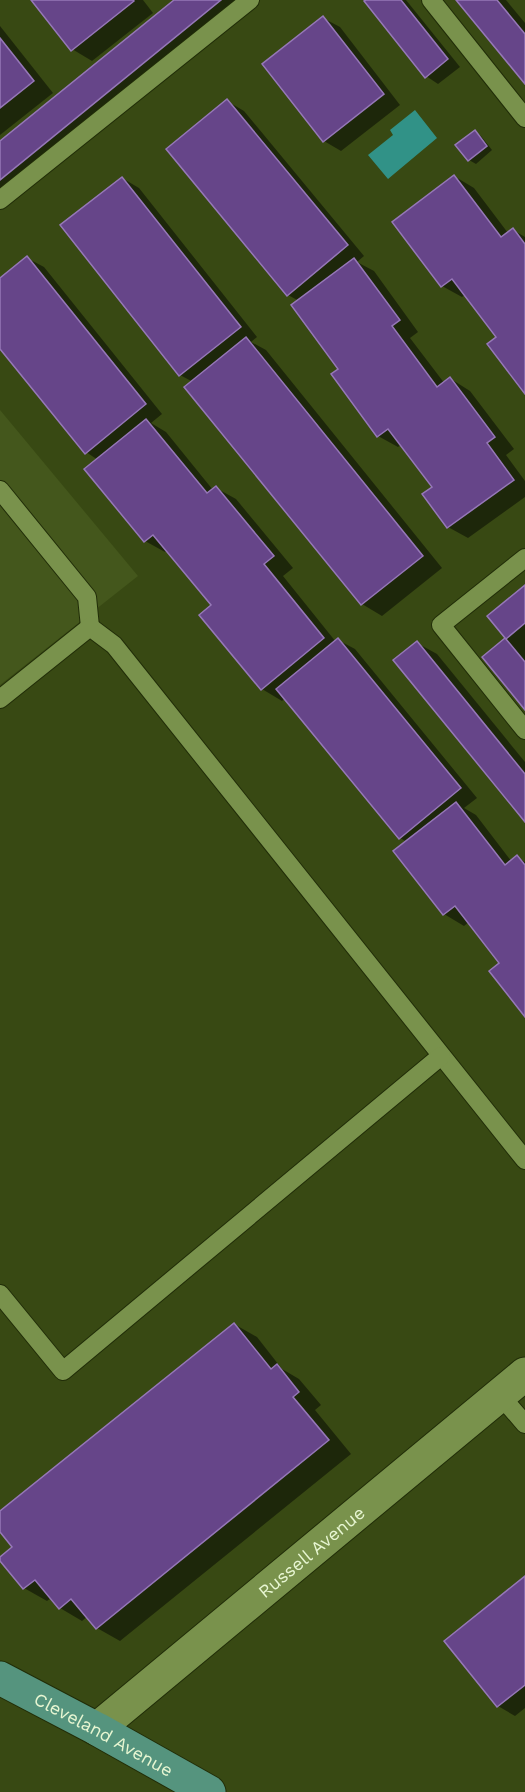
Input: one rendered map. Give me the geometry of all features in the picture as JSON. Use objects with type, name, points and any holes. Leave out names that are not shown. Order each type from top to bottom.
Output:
[{"type":"main road","name":"Cleveland Avenue","points":[[0,1678],[209,1792]]},
{"type":"street","name":"Russell Avenue","points":[[97,1729],[525,1374]]},
{"type":"lane","points":[[0,200],[250,0]]},
{"type":"lane","points":[[432,0],[525,118]]},
{"type":"lane","points":[[0,490],[87,597],[90,627],[114,645],[525,1160]]},
{"type":"lane","points":[[525,558],[441,626],[525,730]]},
{"type":"lane","points":[[0,699],[90,627]]},
{"type":"lane","points":[[0,1294],[63,1371],[441,1056]]},
{"type":"lane","points":[[500,1395],[525,1424]]},
{"type":"shaded area","points":[[0,410],[138,576],[0,685]]},
{"type":"water","points":[[415,110],[437,138],[388,179],[368,155],[393,135],[390,130]]},
{"type":"building","points":[[31,0],[133,0],[134,1],[71,51]]},
{"type":"building","points":[[174,0],[221,0],[0,180],[0,141]]},
{"type":"building","points":[[401,0],[448,59],[425,78],[364,1]]},
{"type":"building","points":[[456,0],[497,0],[525,34],[525,84]]},
{"type":"building","points":[[323,16],[384,94],[323,142],[262,64]]},
{"type":"building","points":[[0,38],[34,81],[0,108]]},
{"type":"building","points":[[227,99],[348,245],[287,296],[166,149]]},
{"type":"building","points":[[475,130],[487,146],[468,161],[455,145]]},
{"type":"building","points":[[454,175],[501,237],[513,228],[525,244],[525,394],[487,344],[496,337],[452,279],[441,287],[392,222]]},
{"type":"building","points":[[122,177],[241,327],[179,376],[60,225]]},
{"type":"building","points":[[27,256],[146,404],[85,454],[0,349],[0,278]]},
{"type":"building","points":[[354,258],[400,320],[392,326],[437,387],[450,377],[495,437],[487,443],[514,480],[447,528],[422,494],[432,487],[388,429],[377,437],[331,374],[338,369],[291,305]]},
{"type":"building","points":[[246,337],[423,556],[361,605],[184,387]]},
{"type":"building","points":[[146,419],[207,493],[216,486],[274,556],[264,564],[324,638],[261,690],[199,615],[211,605],[153,535],[144,542],[84,469]]},
{"type":"building","points":[[525,585],[525,623],[506,639],[525,662],[525,710],[482,657],[505,638],[487,616]]},
{"type":"building","points":[[338,638],[461,788],[399,839],[276,689]]},
{"type":"building","points":[[417,641],[525,774],[525,822],[393,660]]},
{"type":"building","points":[[456,802],[505,865],[517,855],[525,865],[525,1017],[489,971],[499,963],[455,906],[443,915],[393,851]]},
{"type":"building","points":[[234,1323],[271,1369],[277,1364],[299,1392],[293,1397],[329,1440],[96,1629],[71,1599],[59,1609],[35,1580],[23,1589],[0,1561],[0,1557],[12,1547],[0,1532],[0,1511]]},
{"type":"building","points":[[525,1576],[525,1685],[497,1707],[444,1641]]}]
